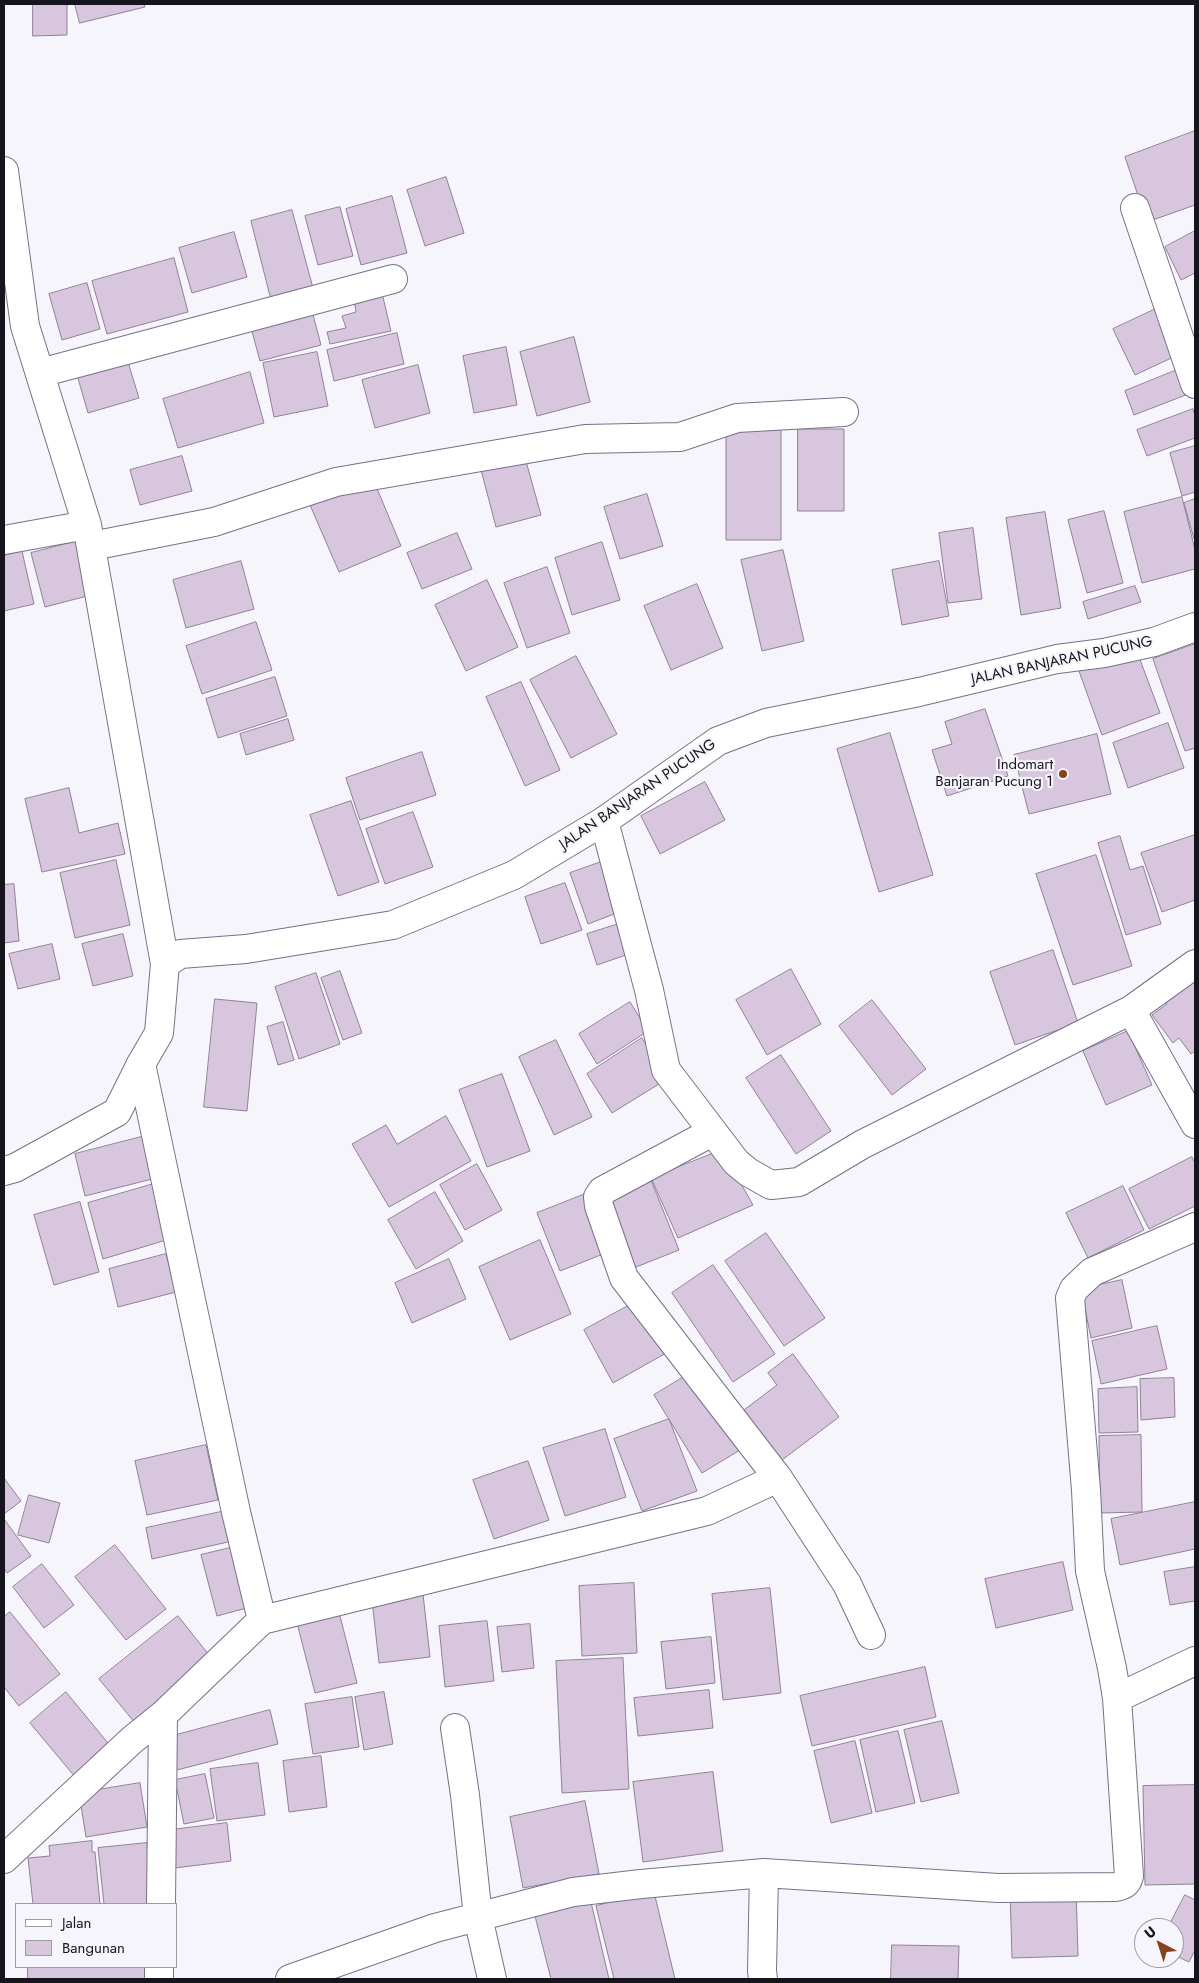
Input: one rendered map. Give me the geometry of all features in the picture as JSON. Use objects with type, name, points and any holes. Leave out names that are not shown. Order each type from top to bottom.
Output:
[{"type":"street","points":[[4,171],[25,326],[90,536],[165,964],[159,1033],[140,1064],[117,1112],[15,1168],[4,1171]]},
{"type":"street","points":[[1135,208],[1195,384]]},
{"type":"street","points":[[40,373],[393,279]]},
{"type":"street","points":[[4,540],[90,536],[214,522],[336,482],[586,439],[680,437],[737,418],[844,412]]},
{"type":"street","name":"JALAN BANJARAN PUCUNG","points":[[165,964],[180,954],[246,949],[392,925],[514,875],[604,821],[718,740],[766,723],[919,692],[1057,659],[1104,653],[1154,642],[1195,627]]},
{"type":"street","points":[[604,821],[649,990],[666,1070],[736,1162],[771,1185],[799,1182],[863,1144],[1131,1010],[1195,964]]},
{"type":"street","points":[[1131,1010],[1195,1124]]},
{"type":"street","points":[[140,1064],[236,1512],[262,1620]]},
{"type":"street","points":[[712,1132],[602,1192],[598,1201],[624,1278],[778,1478],[847,1584],[871,1635]]},
{"type":"street","points":[[290,1979],[337,1971],[435,1928],[573,1892],[764,1874],[998,1888],[1116,1887],[1128,1881],[1117,1698],[1090,1571],[1086,1490],[1070,1298],[1074,1289],[1092,1272],[1195,1227]]},
{"type":"street","points":[[4,1859],[132,1740],[163,1715],[262,1620],[707,1511],[778,1478]]},
{"type":"street","points":[[1117,1698],[1195,1660]]},
{"type":"street","points":[[161,1903],[163,1715]]},
{"type":"street","points":[[455,1728],[465,1795],[478,1917],[492,1979]]},
{"type":"street","points":[[763,1979],[764,1874]]},
{"type":"building","points":[[33,4],[67,4],[67,35],[33,36]]},
{"type":"building","points":[[75,4],[144,4],[145,7],[80,23]]},
{"type":"building","points":[[1195,131],[1195,205],[1147,222],[1125,157]]},
{"type":"building","points":[[446,177],[464,233],[425,246],[407,190]]},
{"type":"building","points":[[392,196],[407,253],[361,265],[346,209]]},
{"type":"building","points":[[340,207],[353,256],[318,265],[305,216]]},
{"type":"building","points":[[292,210],[313,288],[271,300],[251,221]]},
{"type":"building","points":[[1195,231],[1195,273],[1181,280],[1165,247]]},
{"type":"building","points":[[234,232],[247,277],[192,293],[179,248]]},
{"type":"building","points":[[174,258],[188,312],[107,334],[92,281]]},
{"type":"building","points":[[87,283],[100,329],[62,340],[49,294]]},
{"type":"building","points":[[382,293],[391,331],[330,344],[327,332],[346,328],[342,316],[356,312],[354,299]]},
{"type":"building","points":[[311,307],[321,345],[260,361],[250,324]]},
{"type":"building","points":[[1160,307],[1182,353],[1135,375],[1113,329]]},
{"type":"building","points":[[397,333],[404,364],[334,381],[327,350]]},
{"type":"building","points":[[574,337],[590,402],[537,416],[520,352]]},
{"type":"building","points":[[506,347],[517,405],[474,413],[463,356]]},
{"type":"building","points":[[317,352],[328,406],[274,417],[263,363]]},
{"type":"building","points":[[127,359],[139,398],[88,413],[77,375]]},
{"type":"building","points":[[418,365],[430,413],[375,428],[362,380]]},
{"type":"building","points":[[1182,368],[1191,393],[1134,415],[1125,391]]},
{"type":"building","points":[[250,372],[264,423],[178,448],[163,399]]},
{"type":"building","points":[[1193,409],[1195,415],[1195,438],[1147,456],[1137,430]]},
{"type":"building","points":[[781,428],[781,540],[726,540],[726,429]]},
{"type":"building","points":[[798,429],[844,429],[844,511],[798,511]]},
{"type":"building","points":[[1195,446],[1195,492],[1182,496],[1170,453]]},
{"type":"building","points":[[524,454],[541,515],[496,527],[480,466]]},
{"type":"building","points":[[182,456],[192,491],[140,505],[130,470]]},
{"type":"building","points":[[373,479],[401,546],[339,572],[310,505]]},
{"type":"building","points":[[647,494],[663,546],[620,559],[604,507]]},
{"type":"building","points":[[1182,497],[1195,550],[1195,569],[1142,583],[1124,512]]},
{"type":"building","points":[[1195,499],[1195,538],[1194,539],[1184,503]]},
{"type":"building","points":[[1104,511],[1123,583],[1087,593],[1068,520]]},
{"type":"building","points":[[1045,512],[1061,608],[1021,615],[1006,518]]},
{"type":"building","points":[[973,528],[982,599],[948,603],[939,533]]},
{"type":"building","points":[[457,533],[472,569],[422,589],[407,553]]},
{"type":"building","points":[[78,541],[91,595],[45,607],[31,553]]},
{"type":"building","points":[[602,542],[620,600],[572,615],[555,558]]},
{"type":"building","points":[[783,550],[804,641],[762,651],[741,560]]},
{"type":"building","points":[[22,551],[34,604],[4,611],[4,556]]},
{"type":"building","points":[[241,561],[254,609],[186,628],[173,580]]},
{"type":"building","points":[[939,561],[949,616],[902,625],[892,570]]},
{"type":"building","points":[[547,567],[570,633],[527,648],[504,583]]},
{"type":"building","points":[[487,580],[518,647],[466,671],[435,605]]},
{"type":"building","points":[[697,584],[723,648],[671,670],[644,606]]},
{"type":"building","points":[[1135,586],[1141,602],[1088,619],[1083,602]]},
{"type":"building","points":[[256,622],[272,670],[202,694],[186,646]]},
{"type":"building","points":[[1195,644],[1195,748],[1185,751],[1153,659]]},
{"type":"building","points":[[1136,649],[1160,713],[1102,735],[1079,671]]},
{"type":"building","points":[[576,656],[617,734],[571,758],[530,680]]},
{"type":"building","points":[[275,677],[287,716],[218,738],[206,699]]},
{"type":"building","points":[[521,682],[560,770],[525,786],[486,697]]},
{"type":"building","points":[[985,709],[1008,776],[947,796],[932,750],[952,744],[945,722]]},
{"type":"building","points":[[288,719],[294,740],[246,755],[240,734]]},
{"type":"building","points":[[1168,723],[1184,768],[1128,788],[1113,743]]},
{"type":"building","points":[[890,733],[933,875],[879,892],[837,749]]},
{"type":"building","name":"Indomart Banjaran Pucung 1","points":[[1097,734],[1111,794],[1029,814],[1014,755]]},
{"type":"building","points":[[422,752],[436,795],[360,820],[346,778]]},
{"type":"building","points":[[705,782],[725,820],[660,854],[641,816]]},
{"type":"building","points":[[69,788],[79,833],[118,823],[125,854],[42,872],[25,799]]},
{"type":"building","points":[[351,801],[379,882],[338,896],[310,815]]},
{"type":"building","points":[[413,812],[433,867],[385,884],[366,829]]},
{"type":"building","points":[[1195,835],[1195,900],[1162,912],[1141,853]]},
{"type":"building","points":[[1120,836],[1130,870],[1143,866],[1161,924],[1126,935],[1098,843]]},
{"type":"building","points":[[1096,855],[1132,966],[1073,985],[1036,874]]},
{"type":"building","points":[[116,860],[130,925],[75,938],[60,873]]},
{"type":"building","points":[[604,861],[622,911],[588,924],[570,873]]},
{"type":"building","points":[[565,883],[582,930],[541,944],[525,897]]},
{"type":"building","points":[[14,884],[19,941],[4,943],[4,885]]},
{"type":"building","points":[[622,923],[632,953],[597,965],[587,934]]},
{"type":"building","points":[[123,934],[133,976],[93,986],[82,944]]},
{"type":"building","points":[[52,944],[60,979],[18,989],[9,954]]},
{"type":"building","points":[[1053,950],[1078,1023],[1015,1045],[990,972]]},
{"type":"building","points":[[791,969],[821,1024],[767,1055],[736,1000]]},
{"type":"building","points":[[340,971],[362,1033],[343,1040],[321,978]]},
{"type":"building","points":[[1195,972],[1195,1051],[1191,1054],[1179,1038],[1173,1043],[1152,1015],[1167,1004],[1162,996]]},
{"type":"building","points":[[316,973],[340,1044],[299,1059],[275,987]]},
{"type":"building","points":[[215,999],[257,1003],[247,1111],[204,1107]]},
{"type":"building","points":[[872,1000],[926,1069],[892,1095],[839,1026]]},
{"type":"building","points":[[630,1002],[648,1031],[597,1064],[579,1034]]},
{"type":"building","points":[[283,1022],[294,1060],[278,1065],[267,1027]]},
{"type":"building","points":[[1128,1031],[1152,1085],[1106,1105],[1083,1051]]},
{"type":"building","points":[[642,1038],[667,1079],[612,1113],[587,1074]]},
{"type":"building","points":[[556,1040],[592,1117],[554,1135],[519,1057]]},
{"type":"building","points":[[781,1055],[831,1131],[796,1154],[746,1078]]},
{"type":"building","points":[[502,1074],[530,1151],[487,1167],[459,1090]]},
{"type":"building","points":[[446,1116],[471,1161],[389,1207],[352,1144],[386,1125],[397,1144]]},
{"type":"building","points":[[149,1135],[160,1177],[85,1196],[75,1154]]},
{"type":"building","points":[[722,1150],[753,1205],[678,1238],[651,1178]]},
{"type":"building","points":[[1192,1157],[1195,1163],[1195,1206],[1149,1229],[1129,1189]]},
{"type":"building","points":[[477,1164],[502,1210],[465,1230],[440,1185]]},
{"type":"building","points":[[651,1180],[679,1250],[631,1269],[603,1200]]},
{"type":"building","points":[[157,1183],[173,1238],[103,1259],[88,1203]]},
{"type":"building","points":[[1123,1186],[1144,1230],[1088,1258],[1066,1213]]},
{"type":"building","points":[[435,1192],[463,1241],[416,1269],[388,1220]]},
{"type":"building","points":[[588,1193],[611,1251],[560,1271],[537,1213]]},
{"type":"building","points":[[80,1202],[99,1272],[54,1285],[34,1215]]},
{"type":"building","points":[[766,1233],[825,1318],[784,1346],[725,1261]]},
{"type":"building","points":[[540,1240],[571,1314],[510,1340],[479,1267]]},
{"type":"building","points":[[166,1254],[176,1292],[118,1307],[109,1269]]},
{"type":"building","points":[[449,1259],[466,1299],[412,1323],[395,1283]]},
{"type":"building","points":[[713,1265],[775,1354],[733,1382],[672,1293]]},
{"type":"building","points":[[1122,1280],[1132,1328],[1091,1338],[1081,1289]]},
{"type":"building","points":[[639,1300],[668,1352],[613,1383],[584,1330]]},
{"type":"building","points":[[1157,1326],[1167,1369],[1101,1384],[1092,1341]]},
{"type":"building","points":[[793,1354],[839,1417],[778,1463],[740,1413],[777,1385],[768,1373]]},
{"type":"building","points":[[692,1372],[740,1450],[702,1473],[654,1395]]},
{"type":"building","points":[[1174,1378],[1175,1417],[1141,1420],[1140,1379]]},
{"type":"building","points":[[1137,1387],[1138,1432],[1099,1433],[1098,1389]]},
{"type":"building","points":[[669,1419],[697,1491],[642,1511],[614,1439]]},
{"type":"building","points":[[605,1429],[626,1497],[565,1516],[543,1448]]},
{"type":"building","points":[[1141,1435],[1142,1512],[1100,1513],[1099,1436]]},
{"type":"building","points":[[206,1445],[218,1500],[147,1515],[135,1461]]},
{"type":"building","points":[[528,1461],[549,1520],[494,1539],[473,1480]]},
{"type":"building","points":[[4,1478],[21,1501],[4,1514]]},
{"type":"building","points":[[29,1495],[60,1503],[49,1543],[18,1535]]},
{"type":"building","points":[[1195,1502],[1195,1549],[1120,1565],[1111,1519]]},
{"type":"building","points":[[230,1510],[237,1540],[152,1559],[146,1528]]},
{"type":"building","points":[[4,1519],[31,1556],[7,1573],[4,1568]]},
{"type":"building","points":[[115,1545],[166,1609],[126,1640],[75,1577]]},
{"type":"building","points":[[238,1546],[254,1606],[217,1616],[201,1555]]},
{"type":"building","points":[[1063,1562],[1073,1610],[996,1628],[985,1579]]},
{"type":"building","points":[[42,1564],[74,1605],[44,1628],[13,1587]]},
{"type":"building","points":[[1195,1567],[1195,1601],[1170,1605],[1164,1572]]},
{"type":"building","points":[[634,1583],[637,1653],[582,1656],[579,1586]]},
{"type":"building","points":[[770,1588],[781,1693],[723,1700],[712,1594]]},
{"type":"building","points":[[423,1594],[430,1657],[379,1663],[372,1600]]},
{"type":"building","points":[[10,1612],[60,1674],[19,1706],[4,1687],[4,1617]]},
{"type":"building","points":[[339,1612],[357,1683],[315,1693],[297,1623]]},
{"type":"building","points":[[178,1616],[213,1660],[135,1723],[99,1679]]},
{"type":"building","points":[[487,1621],[494,1681],[445,1687],[439,1626]]},
{"type":"building","points":[[530,1624],[534,1668],[502,1672],[497,1627]]},
{"type":"building","points":[[711,1637],[715,1683],[666,1689],[661,1642]]},
{"type":"building","points":[[623,1658],[629,1789],[562,1793],[556,1661]]},
{"type":"building","points":[[925,1667],[936,1717],[812,1746],[800,1696]]},
{"type":"building","points":[[709,1690],[713,1728],[638,1736],[634,1698]]},
{"type":"building","points":[[66,1692],[112,1748],[76,1778],[30,1723]]},
{"type":"building","points":[[384,1692],[393,1744],[364,1750],[355,1697]]},
{"type":"building","points":[[352,1697],[359,1747],[313,1754],[305,1704]]},
{"type":"building","points":[[270,1710],[278,1744],[173,1771],[165,1738]]},
{"type":"building","points":[[942,1721],[959,1793],[921,1802],[904,1730]]},
{"type":"building","points":[[898,1731],[915,1803],[876,1812],[860,1740]]},
{"type":"building","points":[[855,1741],[872,1813],[831,1823],[814,1751]]},
{"type":"building","points":[[321,1756],[327,1807],[289,1812],[283,1761]]},
{"type":"building","points":[[258,1763],[265,1815],[217,1821],[210,1769]]},
{"type":"building","points":[[713,1772],[723,1851],[643,1862],[633,1782]]},
{"type":"building","points":[[205,1774],[214,1818],[184,1824],[175,1780]]},
{"type":"building","points":[[140,1783],[147,1827],[86,1837],[79,1793]]},
{"type":"building","points":[[1195,1785],[1195,1884],[1145,1885],[1143,1786]]},
{"type":"building","points":[[585,1801],[599,1874],[523,1888],[510,1817]]},
{"type":"building","points":[[227,1823],[231,1861],[175,1868],[171,1830]]},
{"type":"building","points":[[92,1841],[92,1852],[95,1852],[100,1903],[33,1903],[28,1858],[50,1856],[49,1846]]},
{"type":"building","points":[[147,1843],[152,1903],[104,1903],[98,1848]]},
{"type":"building","points":[[1076,1888],[1078,1956],[1012,1958],[1010,1891]]},
{"type":"building","points":[[654,1892],[675,1979],[614,1979],[596,1906]]},
{"type":"building","points":[[1185,1895],[1195,1900],[1195,1950],[1189,1962],[1184,1960],[1184,1918],[1173,1918]]},
{"type":"building","points":[[591,1902],[609,1979],[551,1979],[535,1916]]},
{"type":"building","points":[[892,1945],[959,1946],[958,1979],[891,1979]]},
{"type":"building","points":[[28,1968],[150,1968],[150,1979],[28,1979]]},
{"type":"place","name":"Indomart Banjaran Pucung 1","points":[[1063,774]]}]
